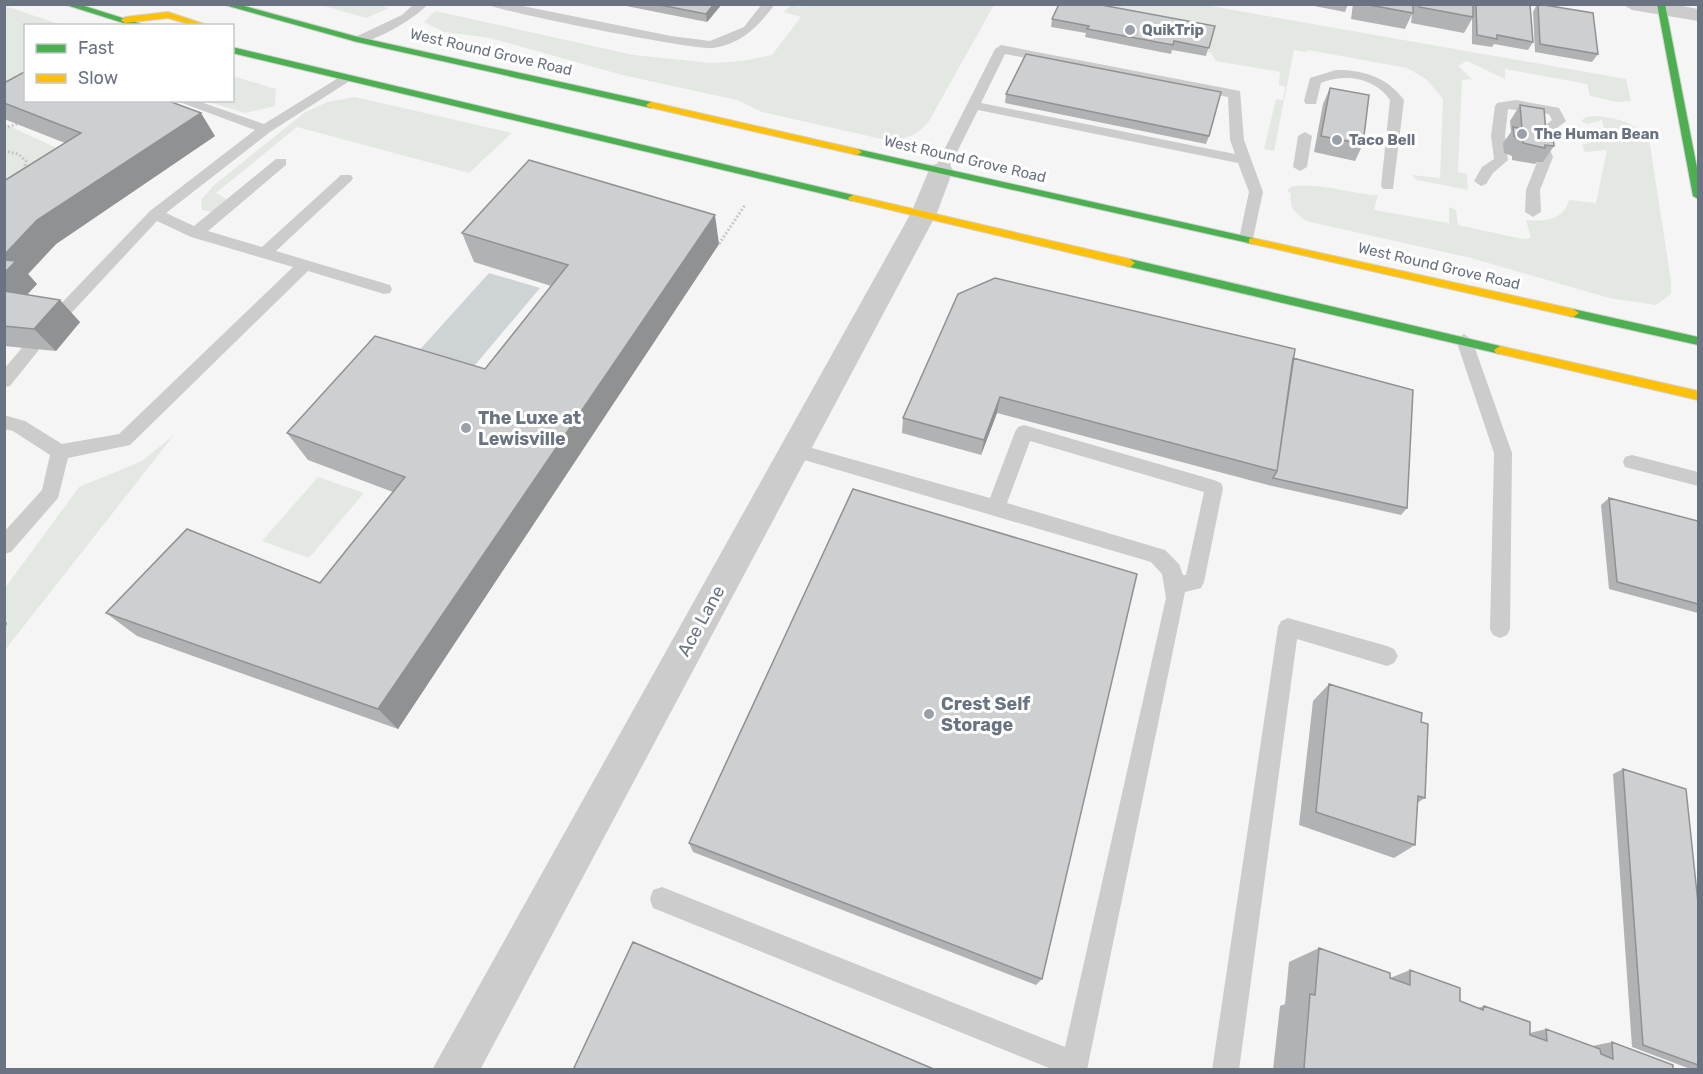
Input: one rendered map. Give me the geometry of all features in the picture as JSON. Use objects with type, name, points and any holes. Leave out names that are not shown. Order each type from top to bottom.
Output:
[{"type":"main road","points":[[67,4],[138,24]]},
{"type":"main road","name":"West Round Grove Road","points":[[225,4],[357,39],[1698,342]]},
{"type":"main road","points":[[1662,7],[1692,130],[1698,196]]},
{"type":"main road","points":[[125,20],[168,15],[199,24]]},
{"type":"main road","points":[[327,47],[357,39]]},
{"type":"main road","points":[[234,51],[343,79],[924,213],[1698,396]]},
{"type":"main road","points":[[343,79],[362,69]]},
{"type":"main road","points":[[539,95],[622,98]]},
{"type":"street","points":[[1632,4],[1662,7],[1698,15]]},
{"type":"street","name":"Ace Lane","points":[[456,1070],[924,213],[940,170]]},
{"type":"lane","points":[[357,39],[406,18],[422,4]]},
{"type":"lane","points":[[492,4],[670,40],[711,45],[748,30],[769,4]]},
{"type":"lane","points":[[940,170],[1001,49],[1235,94],[1237,140],[1256,192],[1247,239]]},
{"type":"lane","points":[[1311,101],[1315,81],[1338,74],[1362,77],[1384,84],[1393,92],[1397,100],[1388,186]]},
{"type":"lane","points":[[56,319],[155,214],[265,129],[343,79]]},
{"type":"lane","points":[[186,102],[265,129]]},
{"type":"lane","points":[[1481,181],[1487,170],[1501,160],[1498,136],[1502,106],[1516,104],[1554,111],[1559,121],[1542,134],[1541,145],[1546,157],[1533,190],[1533,212]]},
{"type":"lane","points":[[973,105],[1244,160]]},
{"type":"lane","points":[[1300,167],[1305,136]]},
{"type":"lane","points":[[196,233],[281,162]]},
{"type":"lane","points":[[265,253],[346,178]]},
{"type":"lane","points":[[155,214],[196,233],[384,289]]},
{"type":"lane","points":[[4,422],[19,426],[60,452],[124,440],[305,265]]},
{"type":"lane","points":[[1464,340],[1503,453],[1500,629]]},
{"type":"lane","points":[[4,381],[32,347]]},
{"type":"lane","points":[[996,507],[1024,432],[1214,488],[1194,582],[1175,585]]},
{"type":"lane","points":[[662,899],[1074,1066],[1176,598],[1173,570],[1158,556],[794,450]]},
{"type":"lane","points":[[4,546],[51,492],[60,452]]},
{"type":"lane","points":[[1632,462],[1698,479]]},
{"type":"lane","points":[[1225,1070],[1288,627],[1387,656]]},
{"type":"path","points":[[4,128],[17,124]]},
{"type":"path","points":[[5,152],[18,154],[26,161],[26,170],[21,175]]},
{"type":"path","points":[[719,244],[745,204]]},
{"type":"shaded area","points":[[808,4],[994,5],[929,121],[915,134],[893,140],[762,112],[737,100],[622,75],[490,38],[444,32],[424,22],[435,11],[634,55],[711,63],[742,61],[772,55],[801,17],[784,12],[791,5],[800,7]]},
{"type":"shaded area","points":[[321,5],[380,5],[389,8],[366,18]]},
{"type":"shaded area","points":[[1053,5],[1205,5],[1626,79],[1631,101],[1617,102],[1590,96],[1587,84],[1505,69],[1505,79],[1467,61],[1458,66],[1472,79],[1462,80],[1458,172],[1467,174],[1468,190],[1417,180],[1412,175],[1440,178],[1443,99],[1426,79],[1407,68],[1308,50],[1306,52],[1294,50],[1274,151],[1264,149],[1276,99],[1283,100],[1285,87],[1279,85],[1280,72],[1216,61],[1211,53]]},
{"type":"shaded area","points":[[5,6],[59,24],[24,24],[24,77],[5,86]]},
{"type":"shaded area","points":[[234,76],[276,89],[275,106],[245,113],[208,102],[234,102]]},
{"type":"shaded area","points":[[355,97],[512,133],[469,173],[297,127],[216,193],[230,201],[217,213],[202,210],[201,200],[213,186],[304,113],[327,102]]},
{"type":"shaded area","points":[[1600,116],[1626,122],[1649,138],[1671,281],[1671,294],[1656,305],[1609,298],[1471,258],[1306,221],[1293,210],[1291,193],[1287,192],[1290,187],[1311,186],[1378,195],[1374,210],[1449,223],[1449,207],[1456,210],[1458,225],[1523,239],[1531,238],[1526,220],[1540,221],[1558,216],[1563,212],[1569,200],[1596,203],[1607,150],[1585,152],[1582,145],[1606,138],[1602,120],[1588,124],[1581,121],[1586,117]]},
{"type":"shaded area","points":[[5,124],[91,164],[5,221]]},
{"type":"shaded area","points":[[489,273],[540,288],[470,371],[415,355]]},
{"type":"shaded area","points":[[174,435],[5,650],[5,588],[79,487],[142,461]]},
{"type":"shaded area","points":[[318,477],[364,493],[309,558],[262,541]]},
{"type":"building","points":[[655,4],[714,4],[706,14]]},
{"type":"building","name":"QuikTrip","points":[[1059,4],[1096,4],[1215,26],[1209,48],[1174,41],[1173,45],[1087,29],[1089,26],[1052,19]]},
{"type":"building","points":[[1364,4],[1413,4],[1413,13]]},
{"type":"building","points":[[1419,4],[1473,4],[1473,17],[1419,7]]},
{"type":"building","points":[[1476,4],[1530,5],[1533,42],[1497,35],[1497,39],[1477,35]]},
{"type":"building","points":[[1538,4],[1593,13],[1598,54],[1540,44]]},
{"type":"building","name":"QuikTrip","points":[[1026,54],[1221,92],[1209,136],[1006,94]]},
{"type":"building","points":[[24,72],[24,102],[171,102],[201,113],[37,220],[4,255],[4,181],[81,133],[4,103],[4,83]]},
{"type":"building","points":[[1330,88],[1369,95],[1363,144],[1321,136]]},
{"type":"building","points":[[1520,105],[1544,109],[1546,133],[1553,135],[1554,146],[1545,145],[1545,148],[1523,143],[1523,140],[1514,136],[1513,127],[1522,129]]},
{"type":"building","name":"The Luxe at Lewisville","points":[[529,160],[715,215],[378,709],[106,613],[187,529],[320,583],[405,477],[287,433],[375,336],[485,369],[568,265],[462,233]]},
{"type":"building","points":[[4,260],[16,261],[4,273]]},
{"type":"building","points":[[995,278],[1295,349],[1277,471],[1000,397],[984,440],[903,418],[958,294]]},
{"type":"building","points":[[4,291],[60,300],[34,329],[4,326]]},
{"type":"building","points":[[1293,358],[1413,390],[1407,508],[1273,478],[1277,471]]},
{"type":"building","name":"Crest Self Storage","points":[[853,489],[1137,574],[1042,979],[689,843]]},
{"type":"building","points":[[1609,498],[1698,521],[1698,604],[1617,582]]},
{"type":"building","points":[[1329,684],[1422,713],[1421,722],[1428,724],[1425,798],[1418,796],[1415,845],[1316,812]]},
{"type":"building","points":[[1623,769],[1686,789],[1698,903],[1698,1065],[1643,1045]]},
{"type":"building","points":[[633,942],[936,1070],[573,1070]]},
{"type":"building","points":[[1319,948],[1390,973],[1390,978],[1410,985],[1410,970],[1460,988],[1460,1001],[1483,1010],[1484,1006],[1530,1022],[1530,1035],[1547,1041],[1546,1029],[1600,1049],[1601,1054],[1613,1059],[1612,1042],[1673,1065],[1673,1070],[1309,1070],[1304,1068],[1310,994],[1315,995]]},
{"type":"traffic: fast","points":[[67,4],[137,24]]},
{"type":"traffic: fast","points":[[225,4],[357,39],[651,105]]},
{"type":"traffic: fast","points":[[1661,4],[1698,196]]},
{"type":"traffic: fast","points":[[234,50],[853,198]]},
{"type":"traffic: fast","points":[[857,152],[1253,241]]},
{"type":"traffic: fast","points":[[1130,263],[1500,350]]},
{"type":"traffic: fast","points":[[1573,313],[1698,341]]},
{"type":"traffic: slow","points":[[125,20],[168,15],[199,24]]},
{"type":"traffic: slow","points":[[651,105],[857,152]]},
{"type":"traffic: slow","points":[[853,198],[1130,263]]},
{"type":"traffic: slow","points":[[1253,241],[1573,313]]},
{"type":"traffic: slow","points":[[1500,350],[1698,396]]},
{"type":"place","name":"QuikTrip","points":[[1130,30]]},
{"type":"place","name":"The Human Bean","points":[[1522,134]]},
{"type":"place","name":"Taco Bell","points":[[1337,140]]},
{"type":"place","name":"The Luxe at Lewisville","points":[[466,428]]},
{"type":"place","name":"Crest Self Storage","points":[[929,714]]}]
